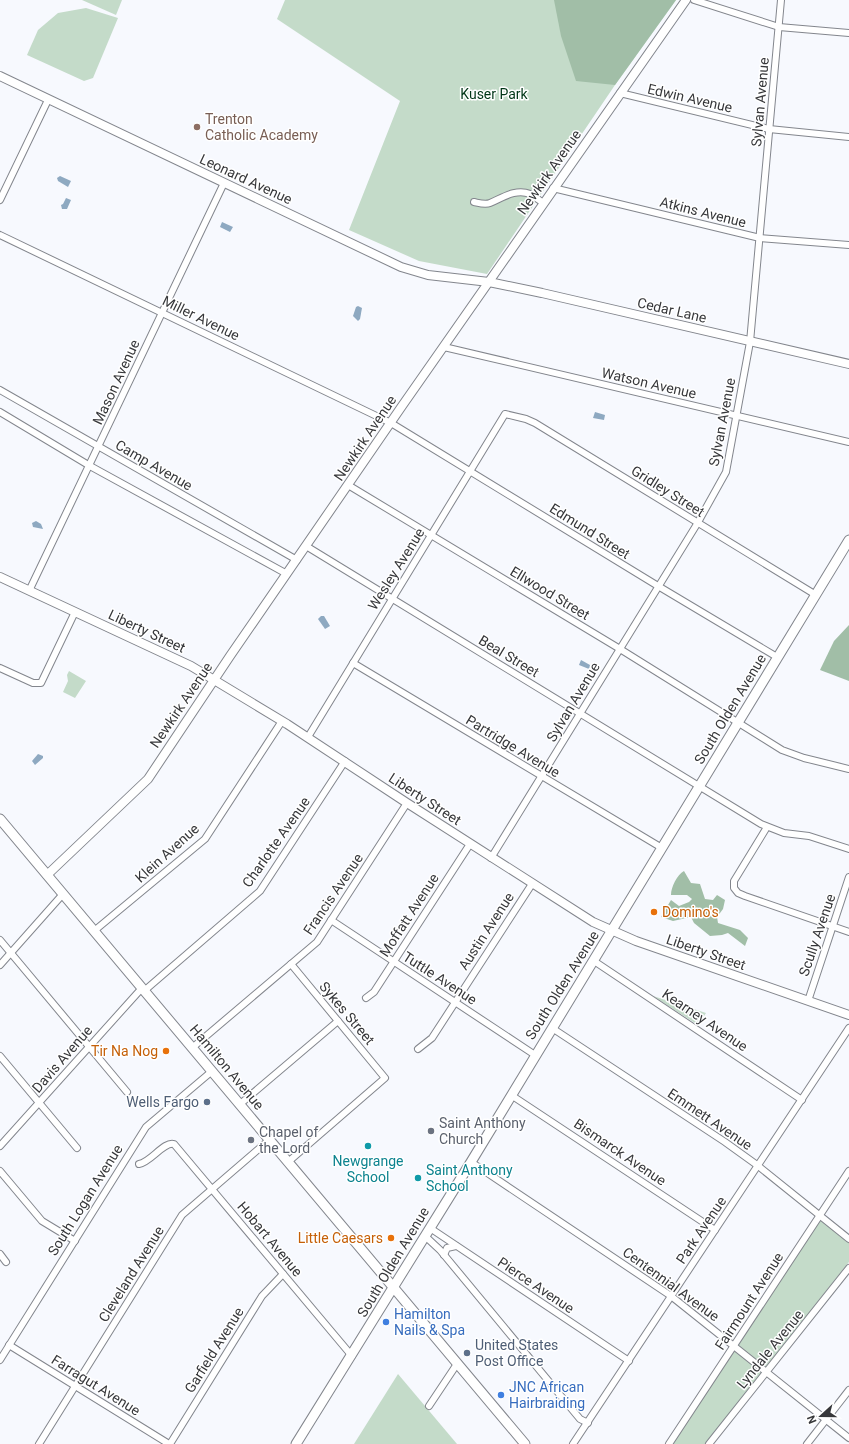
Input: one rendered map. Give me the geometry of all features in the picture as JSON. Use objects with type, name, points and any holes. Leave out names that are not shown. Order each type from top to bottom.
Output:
[{"type":"main road","name":"South Olden Avenue","points":[[296,1444],[352,1356],[535,1055],[594,961],[849,540]]},
{"type":"main road","name":"Hamilton Avenue","points":[[0,819],[522,1443]]},
{"type":"street","name":"Newkirk Avenue","points":[[47,874],[148,779],[306,546],[553,188],[686,0]]},
{"type":"street","points":[[694,0],[779,27],[849,33]]},
{"type":"street","name":"Sylvan Avenue","points":[[492,858],[697,524],[726,472],[750,342],[781,0]]},
{"type":"street","name":"Leonard Avenue","points":[[0,76],[401,267],[446,279],[489,282]]},
{"type":"street","name":"Edwin Avenue","points":[[620,93],[769,129],[849,137]]},
{"type":"street","points":[[0,200],[48,100]]},
{"type":"street","name":"Mason Avenue","points":[[29,590],[90,466],[98,446],[224,183]]},
{"type":"street","name":"Atkins Avenue","points":[[553,188],[760,238],[849,245]]},
{"type":"street","points":[[474,202],[485,204],[490,203],[496,199],[518,192],[529,194],[543,203]]},
{"type":"street","name":"Miller Avenue","points":[[0,236],[162,312],[391,423]]},
{"type":"street","name":"Cedar Lane","points":[[489,282],[849,364]]},
{"type":"street","name":"Watson Avenue","points":[[444,346],[849,442]]},
{"type":"street","name":"Camp Avenue","points":[[0,390],[297,560]]},
{"type":"street","points":[[0,412],[90,466],[287,574]]},
{"type":"street","name":"Wesley Avenue","points":[[308,737],[391,598],[505,414]]},
{"type":"street","name":"Gridley Street","points":[[505,414],[526,419],[535,423],[697,524],[816,595]]},
{"type":"street","name":"Edmund Street","points":[[391,423],[777,657]]},
{"type":"street","name":"Ellwood Street","points":[[348,485],[793,755],[849,769]]},
{"type":"street","name":"Beal Street","points":[[306,546],[767,827],[784,833],[809,836],[849,849]]},
{"type":"street","name":"Liberty Street","points":[[0,577],[191,666],[215,679],[282,720],[470,844],[593,922],[612,931],[849,1015]]},
{"type":"street","points":[[0,668],[34,683],[41,682],[75,612]]},
{"type":"street","name":"Partridge Avenue","points":[[353,663],[541,777],[662,848]]},
{"type":"street","name":"Klein Avenue","points":[[94,931],[205,839],[282,720]]},
{"type":"street","name":"Charlotte Avenue","points":[[143,989],[260,891],[345,761]]},
{"type":"street","name":"Francis Avenue","points":[[192,1048],[317,942],[407,803]]},
{"type":"street","points":[[767,827],[734,882],[734,888],[738,893],[744,896],[849,932]]},
{"type":"street","name":"Moffatt Avenue","points":[[366,998],[373,994],[470,844]]},
{"type":"street","name":"Scully Avenue","points":[[808,1001],[849,877]]},
{"type":"street","name":"Austin Avenue","points":[[418,1049],[432,1038],[532,884]]},
{"type":"street","points":[[0,965],[63,894]]},
{"type":"street","name":"Tuttle Avenue","points":[[331,920],[535,1055]]},
{"type":"street","points":[[0,940],[127,1092]]},
{"type":"street","name":"Kearney Avenue","points":[[594,961],[802,1100]]},
{"type":"street","name":"Sykes Street","points":[[288,1162],[385,1078],[291,964]]},
{"type":"street","name":"Davis Avenue","points":[[0,1146],[89,1046],[143,989]]},
{"type":"street","points":[[240,1105],[338,1021]]},
{"type":"street","name":"Emmett Avenue","points":[[552,1028],[757,1165],[849,1239]]},
{"type":"street","name":"Park Avenue","points":[[573,1444],[849,1028]]},
{"type":"street","points":[[0,1056],[77,1148]]},
{"type":"street","name":"South Logan Avenue","points":[[0,1360],[146,1127],[211,1072]]},
{"type":"street","name":"Bismarck Avenue","points":[[511,1095],[715,1230]]},
{"type":"street","name":"Cleveland Avenue","points":[[39,1444],[182,1215],[269,1140]]},
{"type":"street","name":"South Logan Avenue","points":[[139,1164],[148,1160],[168,1144]]},
{"type":"street","name":"Hobart Avenue","points":[[168,1144],[174,1144],[352,1356]]},
{"type":"street","name":"Centennial Avenue","points":[[471,1162],[672,1296],[849,1438]]},
{"type":"street","points":[[0,1171],[38,1218],[74,1241]]},
{"type":"street","name":"Fairmount Avenue","points":[[669,1444],[849,1172]]},
{"type":"street","points":[[427,1232],[434,1244],[444,1254],[580,1419],[588,1423]]},
{"type":"street","name":"Pierce Avenue","points":[[427,1232],[456,1246],[629,1360]]},
{"type":"street","points":[[444,1254],[447,1248],[456,1246]]},
{"type":"street","points":[[0,1254],[6,1262]]},
{"type":"street","name":"Lyndale Avenue","points":[[709,1444],[849,1268]]},
{"type":"street","name":"Garfield Avenue","points":[[170,1444],[262,1296],[283,1274]]},
{"type":"street","name":"Farragut Avenue","points":[[9,1345],[170,1444]]},
{"type":"street","points":[[429,1406],[457,1364]]},
{"type":"street","points":[[807,1444],[849,1390]]},
{"type":"green space","points":[[82,0],[122,0],[116,15]]},
{"type":"green space","name":"Kuser Park","points":[[285,0],[676,0],[615,85],[487,274],[419,261],[349,230],[400,101],[277,19]]},
{"type":"green space","points":[[554,0],[676,0],[615,85],[576,81],[561,36]]},
{"type":"green space","points":[[86,8],[118,18],[93,78],[84,81],[27,55],[38,30],[58,13]]},
{"type":"green space","points":[[849,625],[849,681],[820,670],[834,641]]},
{"type":"green space","points":[[69,671],[86,681],[75,698],[63,692],[68,681],[67,675]]},
{"type":"green space","points":[[684,871],[691,883],[700,884],[705,899],[713,900],[717,895],[725,900],[723,909],[717,917],[718,923],[740,930],[748,938],[745,946],[728,933],[710,936],[694,923],[691,917],[673,921],[661,917],[671,900],[679,906],[689,902],[692,899],[687,895],[671,895],[675,882],[679,875]]},
{"type":"green space","points":[[653,996],[706,1013],[698,1025]]},
{"type":"green space","points":[[820,1220],[849,1241],[849,1262],[706,1444],[672,1444]]},
{"type":"green space","points":[[398,1374],[457,1444],[354,1444]]},
{"type":"water","points":[[60,176],[71,181],[68,187],[58,181],[57,178]]},
{"type":"water","points":[[66,198],[71,200],[67,209],[62,209],[61,205]]},
{"type":"water","points":[[222,222],[233,227],[230,232],[220,227]]},
{"type":"water","points":[[358,306],[362,308],[360,319],[358,321],[353,316],[356,307]]},
{"type":"water","points":[[595,412],[605,415],[604,420],[593,418]]},
{"type":"water","points":[[36,521],[41,524],[43,529],[33,527],[32,523]]},
{"type":"water","points":[[321,616],[324,616],[330,626],[325,629],[318,619]]},
{"type":"water","points":[[581,660],[590,665],[589,669],[579,665]]},
{"type":"water","points":[[38,754],[43,756],[43,758],[35,765],[32,761]]},
{"type":"place","name":"Trenton Catholic Academy","points":[[197,127]]},
{"type":"place","name":"Domino's","points":[[654,912]]},
{"type":"place","name":"Tir Na Nog","points":[[166,1051]]},
{"type":"place","name":"Wells Fargo","points":[[207,1102]]},
{"type":"place","name":"Saint Anthony Church","points":[[431,1131]]},
{"type":"place","name":"Chapel of the Lord","points":[[251,1140]]},
{"type":"place","name":"Newgrange School","points":[[368,1146]]},
{"type":"place","name":"Saint Anthony School","points":[[418,1178]]},
{"type":"place","name":"Little Caesars","points":[[391,1238]]},
{"type":"place","name":"Hamilton Nails & Spa","points":[[386,1322]]},
{"type":"place","name":"United States Post Office","points":[[467,1353]]},
{"type":"place","name":"JNC African Hairbraiding","points":[[501,1395]]}]
